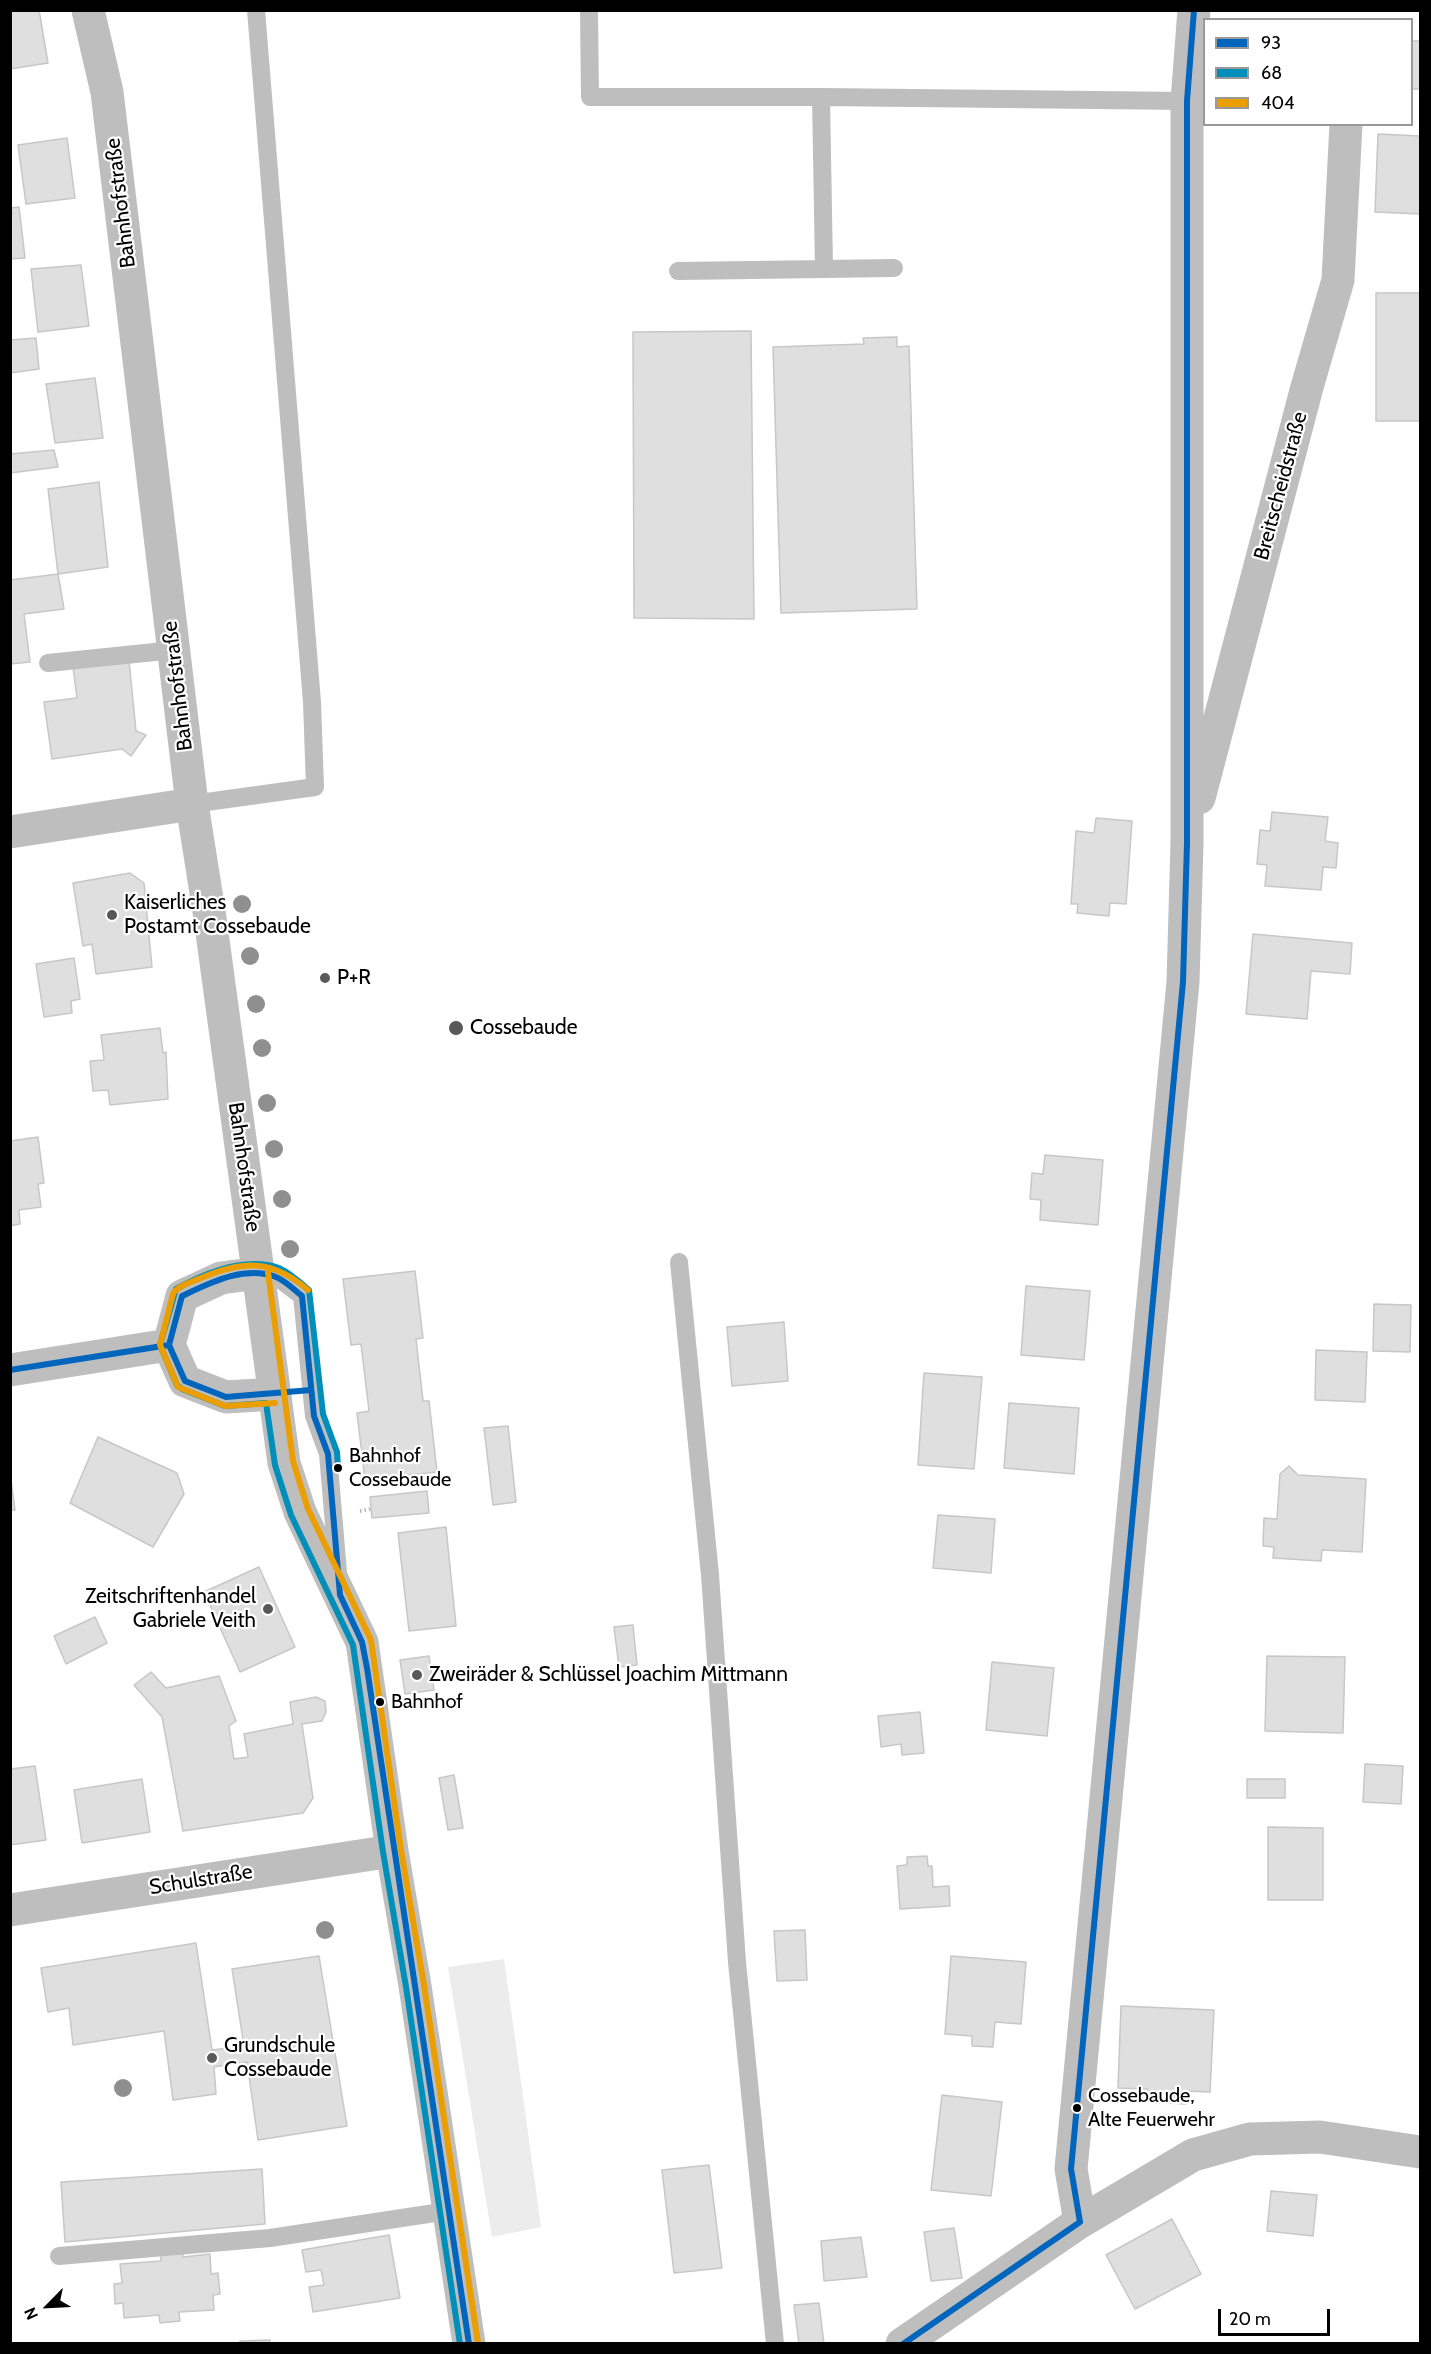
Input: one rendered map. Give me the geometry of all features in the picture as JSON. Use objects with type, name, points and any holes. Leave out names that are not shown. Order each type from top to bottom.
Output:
[{"type":"street","name":"Bahnhofstraße","points":[[88,10],[107,92],[192,804],[210,918],[284,1462],[300,1512],[362,1642],[392,1851],[415,1986],[469,2343]]},
{"type":"street","name":"Breitscheidstraße","points":[[1080,2222],[1071,2169],[1183,982],[1187,843],[1187,101],[1194,10]]},
{"type":"street","name":"Breitscheidstraße","points":[[1187,843],[1306,387],[1338,280],[1346,126]]},
{"type":"street","points":[[10,832],[192,804]]},
{"type":"street","points":[[259,1273],[221,1278],[182,1296],[168,1345],[185,1381],[226,1396],[274,1394]]},
{"type":"street","points":[[10,1370],[168,1345]]},
{"type":"street","name":"Schulstraße","points":[[10,1910],[392,1851]]},
{"type":"street","points":[[902,2343],[1080,2222],[1193,2155],[1250,2139],[1320,2137],[1420,2152]]},
{"type":"lane","points":[[192,804],[315,787],[311,690],[256,10]]},
{"type":"lane","points":[[590,10],[590,97],[1187,101]]},
{"type":"lane","points":[[821,97],[824,269]]},
{"type":"lane","points":[[678,270],[894,268]]},
{"type":"lane","points":[[48,663],[174,650]]},
{"type":"lane","points":[[679,1262],[710,1575],[737,1962],[775,2343]]},
{"type":"lane","points":[[259,1273],[277,1277],[302,1296],[314,1416],[328,1454],[340,1595]]},
{"type":"lane","points":[[274,1394],[311,1390]]},
{"type":"lane","points":[[59,2256],[270,2238],[448,2211]]},
{"type":"shaded area","points":[[504,1959],[541,2227],[492,2237],[448,1967]]},
{"type":"building","points":[[10,10],[39,10],[48,63],[10,69]]},
{"type":"building","points":[[1413,41],[1420,41],[1420,89],[1413,89]]},
{"type":"building","points":[[1378,134],[1420,136],[1420,214],[1375,212]]},
{"type":"building","points":[[67,138],[75,198],[26,204],[18,145]]},
{"type":"building","points":[[19,207],[25,258],[10,259],[10,208]]},
{"type":"building","points":[[81,265],[89,326],[38,332],[31,269]]},
{"type":"building","points":[[1376,293],[1420,293],[1420,421],[1376,421]]},
{"type":"building","points":[[751,331],[754,619],[634,618],[633,332]]},
{"type":"building","points":[[897,337],[897,347],[909,346],[917,609],[781,613],[773,347],[864,344],[863,338]]},
{"type":"building","points":[[36,338],[39,369],[10,373],[10,340]]},
{"type":"building","points":[[95,378],[103,438],[55,443],[46,384]]},
{"type":"building","points":[[54,450],[58,467],[10,473],[10,454]]},
{"type":"building","points":[[99,482],[108,567],[58,574],[48,489]]},
{"type":"building","points":[[58,574],[64,609],[24,614],[30,662],[10,664],[10,580]]},
{"type":"building","points":[[129,661],[136,731],[146,735],[131,756],[122,749],[52,759],[44,702],[77,698],[73,667]]},
{"type":"building","points":[[1272,812],[1328,817],[1325,841],[1338,843],[1336,868],[1323,867],[1321,890],[1265,886],[1267,865],[1257,864],[1260,830],[1270,831]]},
{"type":"building","points":[[1096,818],[1132,821],[1126,904],[1110,903],[1109,916],[1077,913],[1078,904],[1071,904],[1076,831],[1094,833]]},
{"type":"building","name":"Kaiserliches Postamt Cossebaude","points":[[130,873],[144,883],[152,967],[96,974],[92,944],[83,946],[73,883]]},
{"type":"building","points":[[1253,934],[1352,943],[1350,974],[1311,971],[1307,1019],[1246,1014]]},
{"type":"building","points":[[74,958],[80,999],[71,1001],[72,1013],[44,1017],[36,964]]},
{"type":"building","points":[[160,1028],[163,1053],[166,1052],[168,1099],[110,1105],[108,1090],[93,1091],[90,1061],[104,1060],[101,1035]]},
{"type":"building","points":[[38,1137],[44,1183],[38,1184],[41,1207],[19,1210],[20,1224],[10,1226],[10,1141]]},
{"type":"building","points":[[1045,1155],[1103,1160],[1098,1225],[1040,1220],[1041,1200],[1030,1199],[1032,1173],[1043,1174]]},
{"type":"building","name":"Bahnhof Cossebaude","points":[[415,1271],[423,1338],[416,1339],[423,1401],[429,1401],[437,1472],[365,1480],[357,1413],[369,1411],[361,1344],[351,1345],[343,1279]]},
{"type":"building","points":[[1026,1286],[1090,1291],[1084,1360],[1021,1355]]},
{"type":"building","points":[[1374,1304],[1411,1305],[1410,1352],[1373,1351]]},
{"type":"building","points":[[784,1322],[788,1381],[732,1386],[727,1327]]},
{"type":"building","points":[[1316,1350],[1367,1352],[1365,1402],[1315,1400]]},
{"type":"building","points":[[924,1373],[982,1377],[974,1469],[918,1465]]},
{"type":"building","points":[[1009,1403],[1079,1408],[1074,1474],[1004,1468]]},
{"type":"building","points":[[508,1426],[516,1502],[493,1505],[484,1428]]},
{"type":"building","points":[[98,1437],[177,1473],[184,1494],[153,1547],[70,1503]]},
{"type":"building","points":[[1289,1466],[1298,1475],[1366,1479],[1362,1552],[1322,1550],[1321,1561],[1273,1558],[1274,1547],[1263,1546],[1264,1518],[1277,1519],[1280,1474]]},
{"type":"building","points":[[10,1472],[15,1510],[10,1510]]},
{"type":"building","points":[[427,1491],[429,1513],[372,1518],[370,1497]]},
{"type":"building","points":[[938,1515],[995,1519],[991,1573],[933,1568]]},
{"type":"building","points":[[446,1527],[456,1626],[409,1631],[398,1533]]},
{"type":"building","points":[[259,1567],[295,1647],[240,1672],[204,1592]]},
{"type":"building","points":[[95,1617],[107,1643],[66,1664],[54,1636]]},
{"type":"building","points":[[633,1625],[637,1665],[619,1667],[614,1627]]},
{"type":"building","name":"Zweiräder & Schlüssel Joachim Mittmann","points":[[429,1656],[434,1690],[405,1694],[400,1660]]},
{"type":"building","points":[[1267,1656],[1345,1657],[1343,1733],[1265,1731]]},
{"type":"building","points":[[992,1662],[1054,1668],[1047,1736],[986,1730]]},
{"type":"building","points":[[151,1672],[166,1688],[219,1676],[236,1721],[229,1726],[234,1759],[248,1757],[244,1734],[293,1724],[290,1702],[316,1697],[325,1701],[326,1712],[322,1721],[302,1724],[313,1798],[303,1813],[183,1831],[162,1717],[134,1685]]},
{"type":"building","points":[[920,1712],[924,1753],[902,1755],[901,1744],[881,1747],[878,1716]]},
{"type":"building","points":[[1365,1764],[1403,1766],[1401,1804],[1363,1802]]},
{"type":"building","points":[[35,1766],[46,1840],[10,1845],[10,1769]]},
{"type":"building","points":[[454,1775],[463,1828],[448,1830],[439,1778]]},
{"type":"building","points":[[142,1779],[150,1832],[82,1843],[74,1790]]},
{"type":"building","points":[[1247,1779],[1285,1779],[1285,1798],[1247,1798]]},
{"type":"building","points":[[1268,1827],[1323,1828],[1323,1900],[1268,1900]]},
{"type":"building","points":[[927,1856],[928,1866],[932,1866],[933,1887],[949,1886],[950,1906],[900,1909],[897,1866],[907,1865],[907,1857]]},
{"type":"building","points":[[805,1930],[807,1980],[777,1981],[774,1931]]},
{"type":"building","points":[[196,1943],[212,2050],[244,2046],[232,1969],[319,1956],[347,2126],[258,2140],[247,2062],[214,2067],[216,2094],[173,2100],[164,2031],[73,2045],[69,2008],[48,2012],[41,1968]]},
{"type":"building","points":[[951,1956],[1026,1962],[1021,2024],[995,2022],[993,2047],[972,2046],[972,2036],[945,2034]]},
{"type":"building","points":[[1121,2006],[1214,2010],[1210,2092],[1187,2091],[1186,2104],[1146,2102],[1147,2089],[1118,2088]]},
{"type":"building","points":[[942,2095],[1002,2102],[991,2196],[931,2190]]},
{"type":"building","points":[[709,2165],[722,2268],[674,2273],[662,2170]]},
{"type":"building","points":[[262,2169],[265,2224],[65,2242],[61,2182]]},
{"type":"building","points":[[1271,2191],[1317,2195],[1313,2236],[1267,2231]]},
{"type":"building","points":[[1172,2219],[1201,2274],[1135,2309],[1106,2255]]},
{"type":"building","points":[[954,2228],[962,2278],[931,2281],[924,2232]]},
{"type":"building","points":[[389,2235],[400,2298],[313,2312],[309,2287],[324,2285],[321,2270],[306,2272],[302,2250]]},
{"type":"building","points":[[861,2237],[867,2277],[824,2281],[821,2241]]},
{"type":"building","points":[[183,2250],[183,2257],[210,2254],[211,2274],[218,2273],[220,2294],[213,2295],[214,2310],[179,2312],[180,2321],[160,2323],[159,2315],[124,2318],[123,2303],[115,2304],[114,2284],[122,2283],[120,2264],[161,2261],[160,2252]]},
{"type":"building","points":[[819,2303],[824,2344],[799,2344],[794,2305]]},
{"type":"building","points":[[270,2340],[270,2344],[240,2344],[240,2341]]},
{"type":"transit line","name":"93","points":[[1080,2222],[1071,2169],[1183,982],[1187,843],[1187,101],[1194,10]]},
{"type":"transit line","name":"68","points":[[338,1468],[337,1452],[323,1414],[309,1290],[279,1268],[253,1264],[212,1272],[176,1289],[160,1345],[177,1385],[225,1406],[266,1403],[275,1465],[291,1515],[353,1645],[460,2344]]},
{"type":"transit line","name":"404","points":[[275,1403],[225,1406],[178,1387],[160,1345],[173,1294],[178,1288],[190,1282],[216,1272],[244,1266],[269,1268],[295,1280],[308,1290]]},
{"type":"transit line","name":"404","points":[[268,1272],[293,1461],[308,1509],[371,1640],[401,1850],[424,1985],[478,2343]]},
{"type":"transit line","name":"93","points":[[311,1390],[226,1397],[185,1381],[169,1345],[182,1296],[228,1277],[252,1273],[276,1277],[302,1296],[314,1416],[328,1454],[340,1595],[362,1642],[367,1668],[469,2344]]},
{"type":"transit line","name":"93","points":[[10,1370],[169,1345]]},
{"type":"transit line","name":"93","points":[[903,2344],[1080,2222]]},
{"type":"place","name":"Kaiserliches Postamt Cossebaude","points":[[112,915]]},
{"type":"place","name":"P+R","points":[[325,978]]},
{"type":"place","name":"Cossebaude","points":[[456,1028]]},
{"type":"place","name":"Bahnhof Cossebaude","points":[[338,1468]]},
{"type":"place","name":"Zeitschriftenhandel Gabriele Veith","points":[[268,1609]]},
{"type":"place","name":"Zweiräder & Schlüssel Joachim Mittmann","points":[[417,1675]]},
{"type":"place","name":"Bahnhof","points":[[380,1702]]},
{"type":"place","name":"Grundschule Cossebaude","points":[[212,2058]]},
{"type":"place","name":"Cossebaude, Alte Feuerwehr","points":[[1077,2108]]}]
